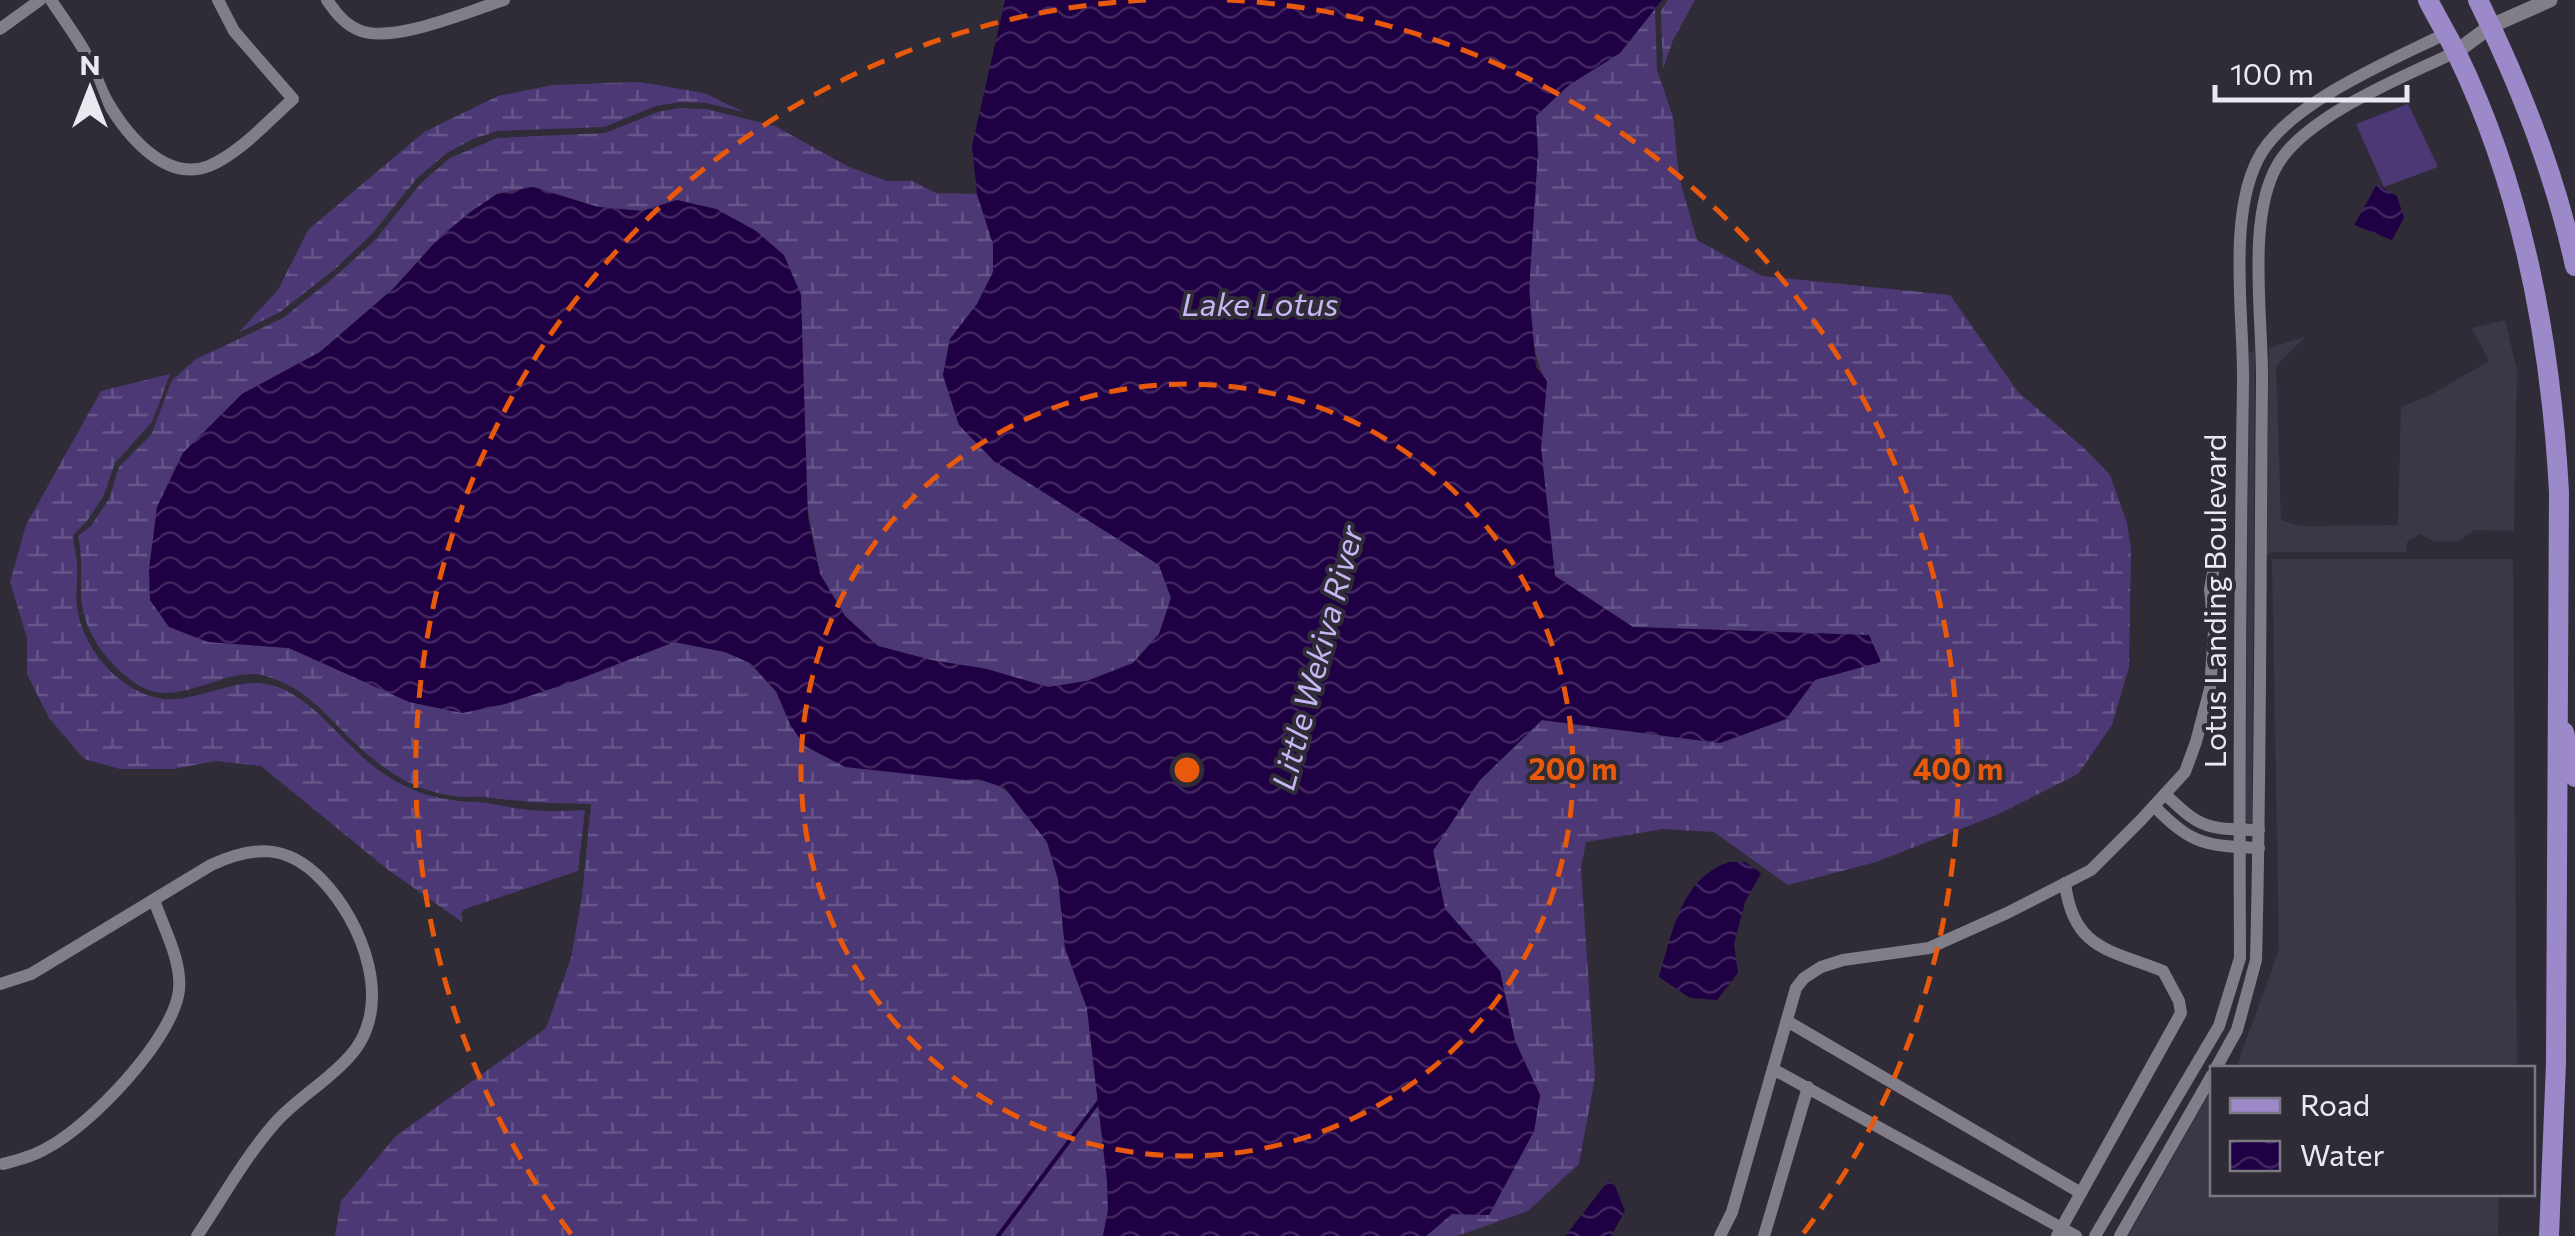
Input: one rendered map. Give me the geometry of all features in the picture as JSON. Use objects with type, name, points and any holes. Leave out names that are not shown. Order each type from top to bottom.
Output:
[{"type":"main road","points":[[2428,0],[2451,43],[2513,206],[2529,262],[2550,376],[2559,492],[2558,716],[2566,843],[2549,1236]]},
{"type":"main road","points":[[2478,0],[2516,80],[2538,139],[2575,266]]},
{"type":"main road","points":[[2558,716],[2575,777]]},
{"type":"street","points":[[0,30],[40,0]]},
{"type":"street","points":[[51,0],[87,55],[121,123],[144,150],[167,164],[188,169],[206,167],[224,158],[294,99],[234,31],[218,0]]},
{"type":"street","points":[[327,0],[342,20],[352,26],[388,34],[504,0]]},
{"type":"street","points":[[2451,43],[2550,0]]},
{"type":"street","name":"Lotus Landing Boulevard","points":[[2095,1236],[2218,1026],[2240,958],[2240,216],[2250,177],[2263,150],[2321,98],[2451,43]]},
{"type":"street","name":"Lotus Landing Boulevard","points":[[2217,1066],[2237,1030],[2256,960],[2260,218],[2268,184],[2279,161],[2332,114],[2451,43]]},
{"type":"street","points":[[1720,1236],[1732,1212],[1796,988],[1804,978],[1843,960],[1930,948],[2091,870],[2185,772],[2210,688],[2214,632],[2210,589],[2215,562]]},
{"type":"street","points":[[2165,794],[2190,818],[2207,827],[2259,830]]},
{"type":"street","points":[[2154,806],[2173,826],[2202,843],[2259,848]]},
{"type":"street","points":[[2202,843],[2207,827]]},
{"type":"street","points":[[0,984],[30,974],[211,865],[242,851],[288,855],[310,868],[336,894],[356,930],[371,976],[373,1008],[366,1033],[349,1058],[291,1106],[268,1131],[197,1236]]},
{"type":"street","points":[[2059,1232],[2181,1013],[2163,972],[2095,945],[2083,935],[2070,911],[2065,883]]},
{"type":"street","points":[[4,1164],[50,1148],[78,1126],[102,1106],[160,1038],[173,1015],[180,987],[176,962],[154,900]]},
{"type":"street","points":[[1788,1021],[2081,1193]]},
{"type":"street","points":[[1773,1069],[2059,1232],[2076,1236]]},
{"type":"street","name":"Lotus Landing Boulevard","points":[[2120,1236],[2210,1079]]},
{"type":"street","points":[[1764,1236],[1808,1087]]},
{"type":"shaded area","points":[[2505,320],[2517,370],[2514,531],[2474,530],[2459,541],[2434,542],[2420,534],[2407,542],[2406,552],[2272,552],[2266,557],[2269,348],[2305,337],[2276,366],[2281,520],[2300,526],[2398,525],[2401,407],[2489,361],[2472,328]]},
{"type":"shaded area","points":[[2255,351],[2252,822],[2246,822],[2249,352]]},
{"type":"shaded area","points":[[2272,559],[2513,559],[2517,1066],[2237,1066],[2279,950]]},
{"type":"shaded area","points":[[2210,1092],[2210,1196],[2499,1196],[2498,1236],[2128,1236]]},
{"type":"green space","points":[[1668,0],[1695,0],[1673,40],[1663,69],[1661,11]]},
{"type":"green space","points":[[1655,9],[1657,70],[1673,117],[1679,177],[1697,240],[1762,276],[1950,295],[2018,392],[2110,475],[2127,523],[2131,550],[2129,667],[2112,725],[2078,774],[1999,814],[1876,862],[1788,885],[1714,832],[1663,829],[1586,842],[1581,868],[1595,1077],[1579,1164],[1528,1211],[1457,1236],[1426,1236],[1452,1214],[1489,1215],[1534,1131],[1540,1095],[1515,1041],[1500,972],[1445,909],[1433,850],[1479,781],[1542,720],[1720,743],[1786,719],[1815,680],[1869,635],[1633,627],[1555,576],[1541,448],[1547,381],[1537,360],[1530,294],[1536,115],[1569,85],[1620,53]]},
{"type":"green space","points":[[639,82],[704,93],[744,112],[707,103],[680,102],[656,106],[604,127],[497,131],[473,139],[447,153],[418,177],[372,234],[335,269],[280,312],[238,333],[278,290],[308,230],[424,132],[498,96],[552,85]]},
{"type":"green space","points":[[2408,104],[2438,167],[2384,187],[2356,124]]},
{"type":"green space","points":[[706,109],[775,126],[847,166],[887,181],[912,181],[936,193],[977,194],[993,244],[993,272],[977,304],[950,339],[943,375],[959,425],[994,461],[1159,565],[1171,598],[1159,634],[1133,663],[1087,681],[1048,687],[987,669],[878,646],[845,616],[820,574],[756,231],[716,209],[677,200],[642,211],[598,207],[533,187],[497,194],[438,239],[394,288],[320,352],[242,394],[183,453],[157,507],[208,642],[289,648],[345,673],[462,713],[505,704],[674,642],[725,652],[750,663],[776,692],[791,726],[925,774],[994,782],[1014,797],[1047,842],[1058,879],[1065,948],[1087,1008],[1107,1181],[1108,1210],[1103,1236],[335,1236],[341,1201],[396,1136],[546,1028],[571,958],[591,804],[458,797],[430,791],[377,762],[321,709],[282,682],[250,674],[184,691],[151,691],[113,665],[89,630],[82,603],[78,536],[91,526],[109,499],[119,467],[151,435],[172,380],[196,359],[283,318],[376,239],[422,182],[450,158],[497,138],[605,133],[658,112]]},
{"type":"green space","points":[[170,374],[152,422],[115,463],[104,495],[73,535],[79,618],[105,665],[133,688],[166,699],[248,683],[287,691],[309,705],[380,771],[432,796],[531,810],[585,810],[578,871],[465,909],[462,922],[387,869],[261,766],[215,761],[174,769],[120,769],[84,759],[49,718],[27,674],[27,638],[10,582],[26,525],[101,391]]},
{"type":"water","name":"Lake Lotus","points":[[1005,0],[1662,0],[1620,53],[1569,85],[1536,116],[1538,153],[1529,290],[1536,367],[1547,381],[1541,448],[1555,576],[1633,627],[1869,635],[1881,662],[1815,680],[1786,719],[1720,743],[1542,720],[1479,781],[1433,851],[1445,909],[1500,971],[1515,1041],[1540,1095],[1534,1131],[1489,1215],[1452,1214],[1426,1236],[1103,1236],[1108,1210],[1107,1181],[1087,1008],[1065,948],[1058,879],[1047,842],[1005,788],[978,779],[845,767],[805,746],[791,726],[776,691],[750,663],[725,652],[674,642],[572,682],[505,704],[462,713],[409,702],[289,648],[208,642],[169,627],[150,600],[149,569],[157,507],[183,453],[242,394],[320,352],[394,288],[438,239],[469,213],[497,194],[533,187],[598,207],[642,211],[677,200],[716,209],[756,231],[784,255],[801,295],[808,518],[820,574],[845,616],[878,646],[987,669],[1048,687],[1087,681],[1133,663],[1159,634],[1171,598],[1159,565],[994,461],[959,425],[943,375],[950,339],[977,304],[993,272],[993,244],[977,194],[972,146]]},
{"type":"water","points":[[2377,184],[2397,196],[2404,218],[2392,240],[2354,225]]},
{"type":"water","points":[[1729,862],[1745,862],[1761,873],[1745,902],[1734,944],[1738,973],[1717,1000],[1690,998],[1659,977],[1674,925],[1689,894],[1712,870]]},
{"type":"water","points":[[1609,1180],[1625,1211],[1611,1236],[1565,1236]]},
{"type":"waterway","name":"Little Wekiva River","points":[[998,1236],[1100,1100]]}]
